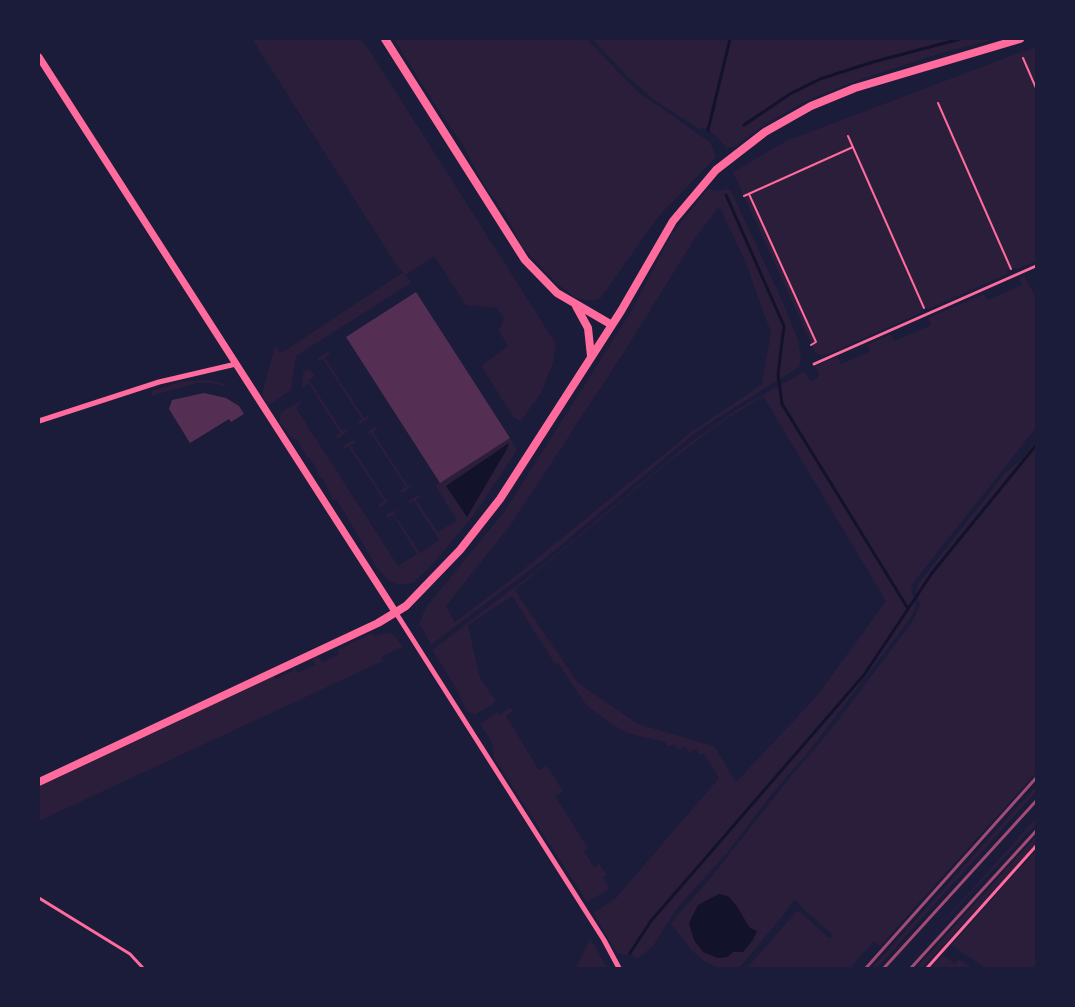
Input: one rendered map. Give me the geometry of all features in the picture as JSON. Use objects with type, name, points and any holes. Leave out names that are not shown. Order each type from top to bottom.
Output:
[{"type":"main road","points":[[385,39],[516,248],[545,282],[575,305],[612,325]]},
{"type":"main road","points":[[39,782],[396,613],[425,588],[486,517],[612,325],[664,235],[684,206],[716,170],[765,132],[811,106],[855,88],[1020,39]]},
{"type":"main road","points":[[575,305],[588,328],[591,356]]},
{"type":"street","points":[[39,57],[396,613],[599,933],[619,968]]},
{"type":"street","points":[[39,421],[158,382],[236,364]]},
{"type":"lane","points":[[814,364],[1036,266]]},
{"type":"lane","points":[[927,968],[1036,846]]},
{"type":"lane","points":[[39,898],[130,954],[143,968]]},
{"type":"path","points":[[1022,58],[1036,88]]},
{"type":"path","points":[[938,103],[1011,269]]},
{"type":"path","points":[[848,136],[924,308]]},
{"type":"path","points":[[744,196],[853,147]]},
{"type":"path","points":[[749,194],[816,342],[811,345]]},
{"type":"shaded area","points":[[252,39],[361,39],[371,53],[556,344],[553,363],[541,393],[521,421],[514,418],[481,366],[508,346],[499,331],[504,319],[497,308],[466,305],[434,256],[406,275],[397,266]]},
{"type":"shaded area","points":[[394,39],[587,39],[638,92],[710,142],[716,157],[658,217],[600,299],[589,301],[574,297],[556,283],[522,247],[508,219],[481,180],[463,145],[433,102]]},
{"type":"shaded area","points":[[592,39],[995,39],[938,54],[853,82],[804,102],[766,124],[734,147],[727,148],[715,135],[705,128],[699,129],[653,99],[627,76]]},
{"type":"shaded area","points":[[1036,48],[1036,261],[1017,269],[1008,270],[1007,274],[929,309],[926,307],[921,309],[920,313],[829,354],[821,355],[815,352],[733,172],[786,141]]},
{"type":"shaded area","points":[[708,188],[715,191],[728,189],[731,191],[782,300],[798,340],[801,358],[799,367],[697,431],[547,557],[431,645],[421,626],[418,626],[426,607],[504,512],[632,310],[671,235]],"holes":[[[718,208],[721,210],[745,261],[771,333],[762,384],[690,433],[508,582],[455,622],[446,606],[512,523],[626,349],[694,240]]]},
{"type":"shaded area","points":[[402,273],[406,275],[411,283],[296,356],[291,390],[268,406],[262,394],[275,346],[281,353]]},
{"type":"shaded area","points":[[1025,277],[1036,298],[1036,428],[913,583],[911,590],[916,605],[912,616],[810,750],[771,795],[728,852],[678,907],[653,946],[637,959],[630,953],[624,955],[617,953],[593,913],[616,898],[719,778],[703,753],[700,755],[696,749],[689,753],[685,746],[678,750],[674,744],[668,747],[665,742],[630,734],[613,725],[587,706],[558,663],[555,664],[512,596],[468,625],[480,678],[496,701],[492,705],[476,714],[467,712],[456,688],[432,650],[536,571],[686,446],[736,410],[805,371],[810,381],[817,378],[819,374],[815,366],[837,357],[841,364],[870,352],[867,345],[891,334],[894,341],[931,325],[928,318],[984,294],[987,300],[1022,285],[1019,278]],"holes":[[[763,396],[886,601],[816,697],[736,782],[714,746],[638,724],[578,683],[515,590],[670,461],[723,421]]]},
{"type":"shaded area","points":[[327,352],[331,354],[325,358],[364,418],[370,414],[369,418],[360,424],[357,423],[362,419],[323,359],[317,362],[318,358]]},
{"type":"shaded area","points":[[306,369],[310,370],[315,376],[309,380],[342,431],[348,428],[347,432],[338,438],[335,437],[340,433],[309,384],[302,387],[303,374]]},
{"type":"shaded area","points":[[207,380],[226,384],[225,386],[197,383],[151,396],[152,391],[183,381]]},
{"type":"shaded area","points":[[299,402],[302,403],[296,408],[398,566],[417,554],[393,515],[387,518],[387,514],[399,509],[394,514],[420,553],[439,540],[414,501],[409,504],[409,501],[418,495],[422,496],[416,500],[438,532],[457,520],[435,485],[510,438],[517,450],[473,516],[432,565],[413,583],[398,585],[387,579],[377,568],[337,500],[333,500],[323,479],[317,475],[318,472],[310,458],[307,458],[297,440],[293,439],[279,422],[281,412]]},
{"type":"shaded area","points":[[374,427],[378,428],[373,432],[408,486],[414,484],[403,493],[400,491],[406,487],[371,433],[364,435]]},
{"type":"shaded area","points":[[353,440],[357,442],[351,446],[386,500],[392,498],[381,507],[378,505],[384,501],[349,447],[343,449],[343,446]]},
{"type":"shaded area","points":[[1036,441],[1036,773],[880,946],[874,941],[850,968],[747,968],[796,912],[800,912],[829,938],[833,935],[804,910],[796,900],[791,903],[781,918],[739,968],[716,967],[704,961],[692,951],[671,924],[829,732],[912,622],[920,605],[916,592],[918,584],[1006,472],[1020,461]],"holes":[[[736,905],[749,927],[733,952],[727,957],[718,958],[703,952],[694,940]]]},
{"type":"shaded area","points":[[509,443],[507,449],[467,517],[446,486]]},
{"type":"shaded area","points":[[372,633],[374,636],[389,633],[395,636],[403,647],[381,657],[383,661],[39,821],[39,787],[274,676],[276,679],[293,671],[292,668],[295,667],[298,673],[315,665],[312,659],[318,656],[322,662],[338,655],[337,650]]},
{"type":"shaded area","points":[[510,707],[513,711],[506,716],[539,770],[547,766],[563,791],[555,796],[588,848],[584,851],[594,867],[599,864],[607,875],[603,878],[610,889],[587,902],[494,758],[492,742],[480,724],[497,712],[499,715]]},
{"type":"shaded area","points":[[1036,786],[1036,792],[877,968],[872,968]]},
{"type":"shaded area","points":[[1036,818],[1036,824],[901,968],[942,923]]},
{"type":"shaded area","points":[[1036,836],[1036,844],[946,943],[922,968],[916,968]]},
{"type":"shaded area","points":[[1036,850],[1036,968],[985,968],[951,945]]},
{"type":"shaded area","points":[[719,894],[728,896],[736,905],[749,927],[757,931],[753,940],[743,952],[733,952],[727,957],[718,958],[703,952],[694,940],[689,923],[698,905]]},
{"type":"shaded area","points":[[590,939],[600,955],[607,968],[576,968]]},
{"type":"shaded area","points":[[943,955],[955,964],[958,959],[972,968],[930,968]]},
{"type":"building","points":[[416,292],[510,438],[440,483],[346,337]]},
{"type":"building","points":[[204,393],[226,398],[239,406],[244,414],[231,422],[229,419],[190,443],[169,409],[172,400]]},
{"type":"waterway","points":[[708,130],[730,39]]},
{"type":"waterway","points":[[744,125],[790,94],[820,79],[873,62],[960,39]]},
{"type":"waterway","points":[[726,195],[784,326],[778,374],[782,404],[907,607]]},
{"type":"waterway","points":[[630,953],[651,921],[864,675],[932,573],[1036,445]]},
{"type":"railway","points":[[866,968],[1036,778]]},
{"type":"railway","points":[[884,968],[1036,801]]},
{"type":"railway","points":[[911,968],[1036,831]]}]
